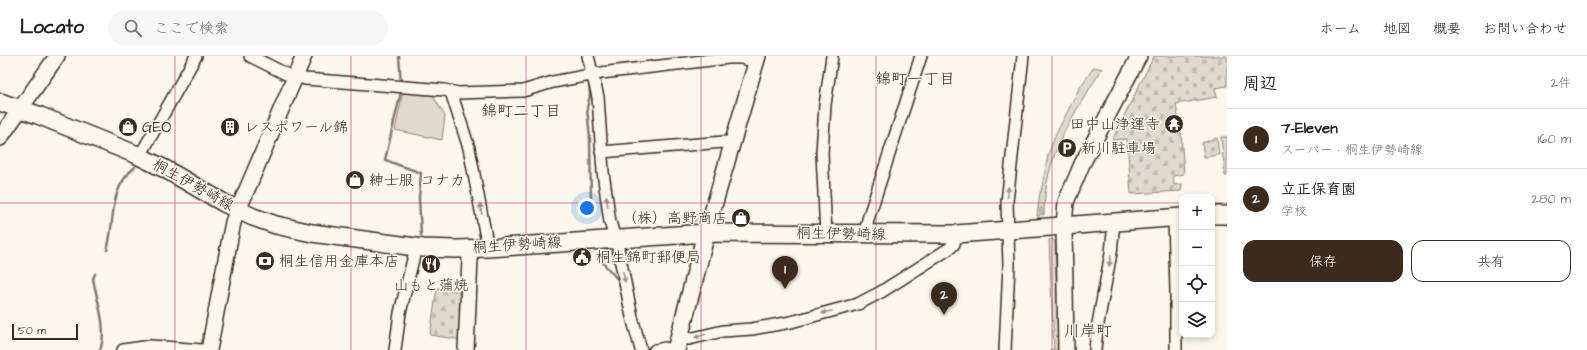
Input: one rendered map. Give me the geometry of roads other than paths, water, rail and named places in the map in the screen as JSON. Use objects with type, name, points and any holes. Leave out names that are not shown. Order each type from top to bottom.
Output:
[{"type":"main road","name":"桐生伊勢崎線","points":[[0,102],[140,156],[237,209],[268,222],[299,231],[416,247],[443,249],[488,248],[706,233],[956,234],[1178,217]]},
{"type":"main road","points":[[1215,215],[1227,215]]},
{"type":"main road","points":[[676,346],[706,233]]},
{"type":"street","points":[[0,138],[57,56]]},
{"type":"street","points":[[140,156],[196,56]]},
{"type":"street","points":[[250,56],[295,77],[330,82],[451,92],[523,91],[553,82],[592,75],[728,57],[757,59],[706,233]]},
{"type":"street","points":[[209,350],[233,222],[237,209],[304,56]]},
{"type":"street","points":[[588,56],[598,97],[601,152],[609,215],[641,350]]},
{"type":"street","points":[[826,234],[822,153],[825,105],[832,56]]},
{"type":"street","points":[[865,234],[868,219],[921,56]]},
{"type":"street","points":[[1005,350],[1009,265],[1007,205],[1023,56]]},
{"type":"street","points":[[1066,350],[1064,225],[1066,202],[1075,179],[1094,140],[1139,56]]},
{"type":"street","points":[[451,92],[469,148],[488,248]]},
{"type":"street","points":[[601,152],[724,142],[733,144]]},
{"type":"street","points":[[1176,350],[1178,217]]},
{"type":"street","points":[[1095,350],[1097,329],[1111,253],[1114,222]]},
{"type":"street","points":[[655,350],[676,346],[689,339],[723,331],[752,329],[791,322],[864,302],[950,248],[954,244],[956,234]]},
{"type":"street","points":[[395,350],[400,313],[416,247]]},
{"type":"street","points":[[466,350],[470,259],[468,248]]},
{"type":"street","points":[[123,350],[151,346],[218,350]]},
{"type":"waterway","points":[[399,56],[401,83]]},
{"type":"waterway","points":[[589,82],[590,95],[587,108],[590,139],[591,202],[593,213]]},
{"type":"waterway","points":[[401,92],[385,160],[421,173],[419,198],[421,235]]},
{"type":"waterway","points":[[107,250],[116,196],[126,176],[135,167]]},
{"type":"waterway","points":[[601,259],[619,281]]},
{"type":"waterway","points":[[95,274],[93,279],[103,333],[100,350]]},
{"type":"place","name":"田中山浄運寺","points":[[1174,124]]},
{"type":"place","name":"GEO","points":[[128,127]]},
{"type":"place","name":"レスポワール錦","points":[[230,127]]},
{"type":"place","name":"新川駐車場","points":[[1067,148]]},
{"type":"place","name":"紳士服 コナカ","points":[[355,180]]},
{"type":"place","name":"（株）高野商店","points":[[741,218]]},
{"type":"place","name":"桐生錦町郵便局","points":[[582,257]]},
{"type":"place","name":"桐生信用金庫本店","points":[[265,261]]},
{"type":"place","name":"山もと蒲焼","points":[[431,264]]},
{"type":"place","name":"7-Eleven","points":[[785,289]]},
{"type":"place","name":"立正保育園","points":[[944,315]]},
{"type":"district","name":"錦町一丁目","points":[[915,79]]},
{"type":"district","name":"錦町二丁目","points":[[521,111]]},
{"type":"district","name":"川岸町","points":[[1088,331]]}]
